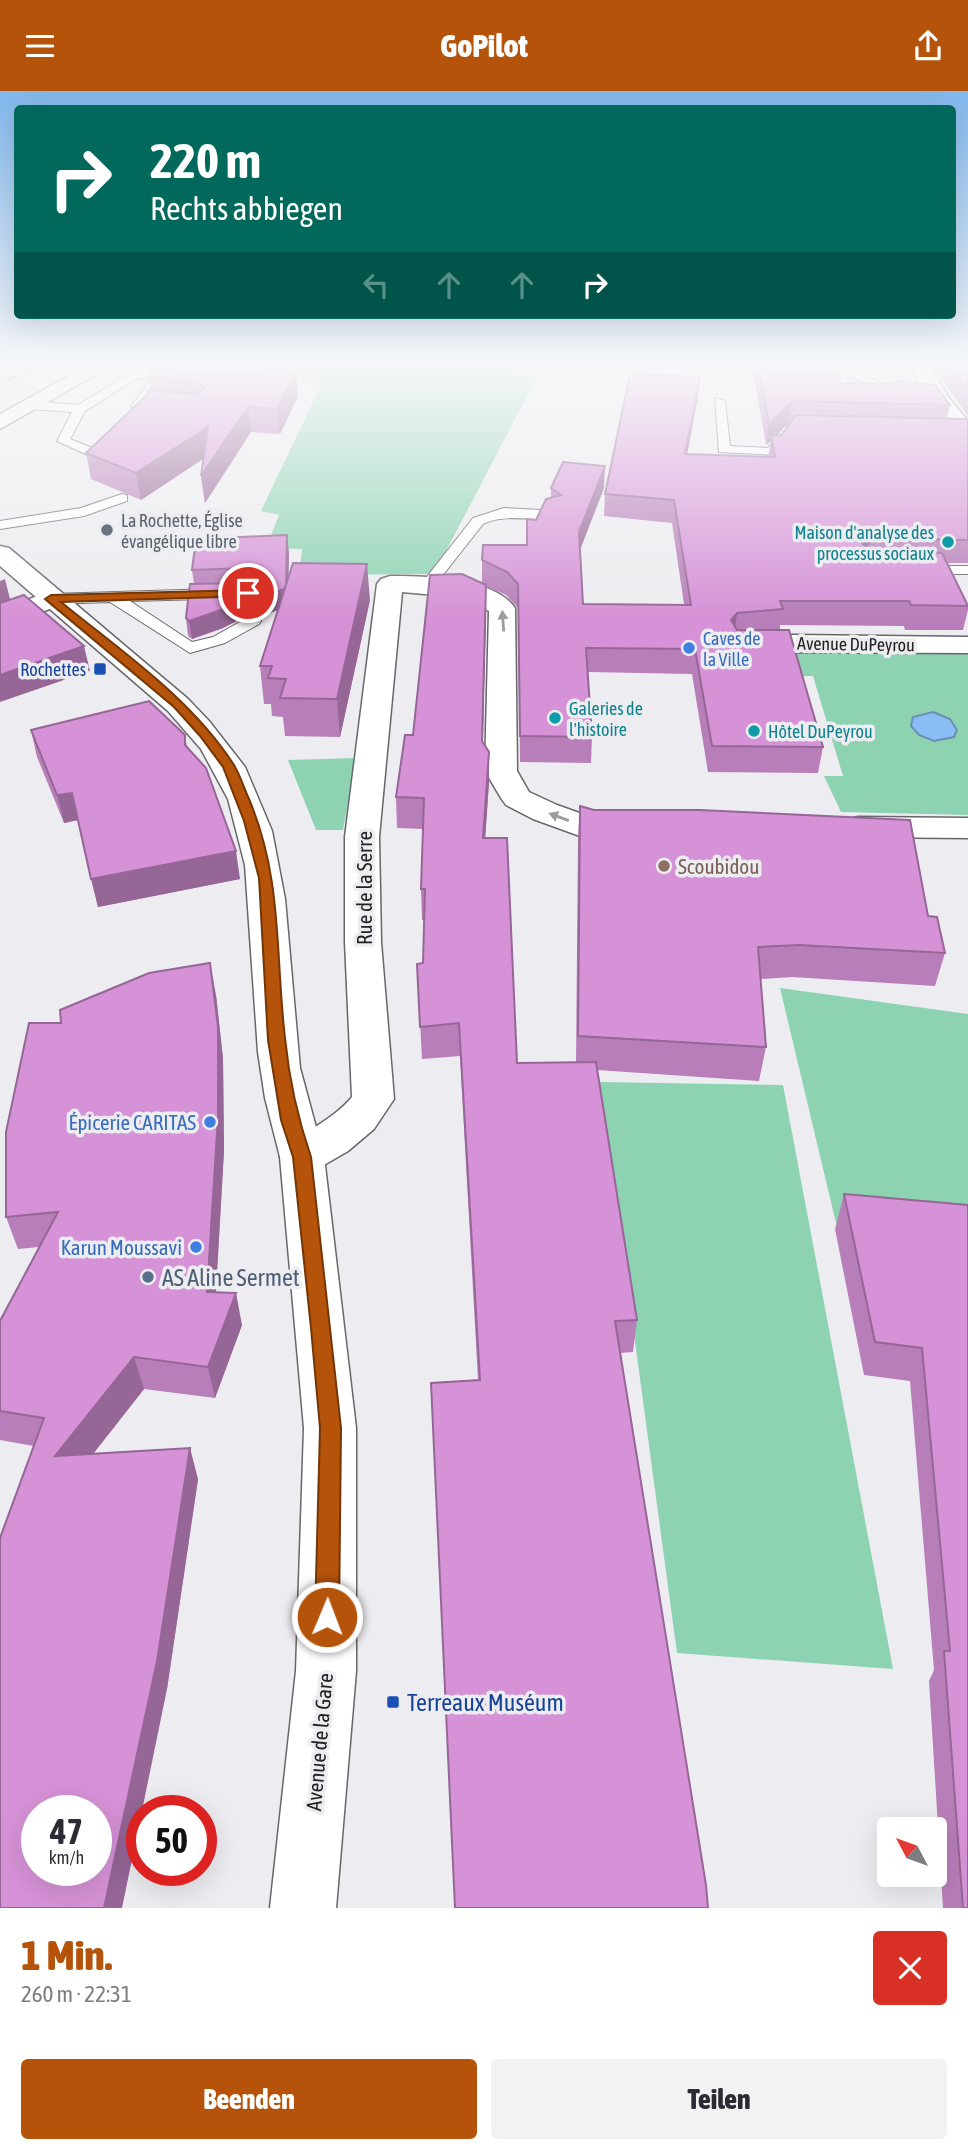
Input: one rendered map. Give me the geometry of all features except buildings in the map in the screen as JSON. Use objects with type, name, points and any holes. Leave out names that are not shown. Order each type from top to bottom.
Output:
[{"type":"street","name":"Avenue de la Gare","points":[[0,553],[178,705],[229,767],[251,821],[266,878],[276,1040],[290,1120],[302,1157],[330,1428],[326,1671],[303,1908]]},
{"type":"street","name":"Rue de la Serre","points":[[302,1157],[337,1139],[361,1119],[373,1099],[363,942],[362,837],[390,583],[427,586]]},
{"type":"street","points":[[427,586],[461,589],[487,597],[502,608],[501,771],[517,797],[545,812],[592,829],[661,829]]},
{"type":"street","points":[[0,620],[51,599]]},
{"type":"street","name":"Avenue DuPeyrou","points":[[744,646],[793,643],[968,645]]},
{"type":"street","points":[[825,827],[968,828]]},
{"type":"lane","points":[[84,449],[97,454],[102,449]]},
{"type":"lane","points":[[724,449],[771,452],[774,449]]},
{"type":"lane","points":[[0,526],[84,512],[122,498]]},
{"type":"lane","points":[[427,586],[478,521],[489,514],[513,510],[551,516]]},
{"type":"lane","points":[[906,569],[968,571]]},
{"type":"lane","points":[[51,599],[248,593],[253,621],[219,640],[190,648],[116,599]]},
{"type":"green space","points":[[291,449],[499,449],[434,574],[299,575],[302,549],[266,548],[279,515],[261,511]]},
{"type":"green space","points":[[819,650],[968,654],[968,815],[841,812],[824,776],[843,776],[813,676],[798,676],[791,657],[798,652]]},
{"type":"green space","points":[[356,758],[343,830],[316,830],[288,760]]},
{"type":"green space","points":[[780,988],[968,1014],[968,1210],[836,1223]]},
{"type":"green space","points":[[600,1082],[783,1085],[893,1669],[677,1653]]},
{"type":"water","points":[[933,712],[950,719],[957,730],[954,737],[934,741],[919,735],[911,726],[913,717]]},
{"type":"place","name":"La Rochette, Église évangélique libre","points":[[107,530]]},
{"type":"place","name":"Maison d'analyse des processus sociaux","points":[[948,542]]},
{"type":"place","name":"Caves de la Ville","points":[[689,648]]},
{"type":"place","name":"Rochettes","points":[[100,669]]},
{"type":"place","name":"Galeries de l'histoire","points":[[555,718]]},
{"type":"place","name":"Hôtel DuPeyrou","points":[[754,731]]},
{"type":"place","name":"Scoubidou","points":[[664,866]]},
{"type":"place","name":"Épicerie CARITAS","points":[[210,1122]]},
{"type":"place","name":"Karun Moussavi","points":[[196,1247]]},
{"type":"place","name":"AS Aline Sermet","points":[[148,1277]]},
{"type":"place","name":"Terreaux Muséum","points":[[393,1702]]},
{"type":"route","points":[[248,593],[51,599],[178,705],[204,733],[229,767],[251,821],[266,878],[276,1040],[290,1120],[302,1157],[321,1328],[330,1428],[327,1617]]}]
